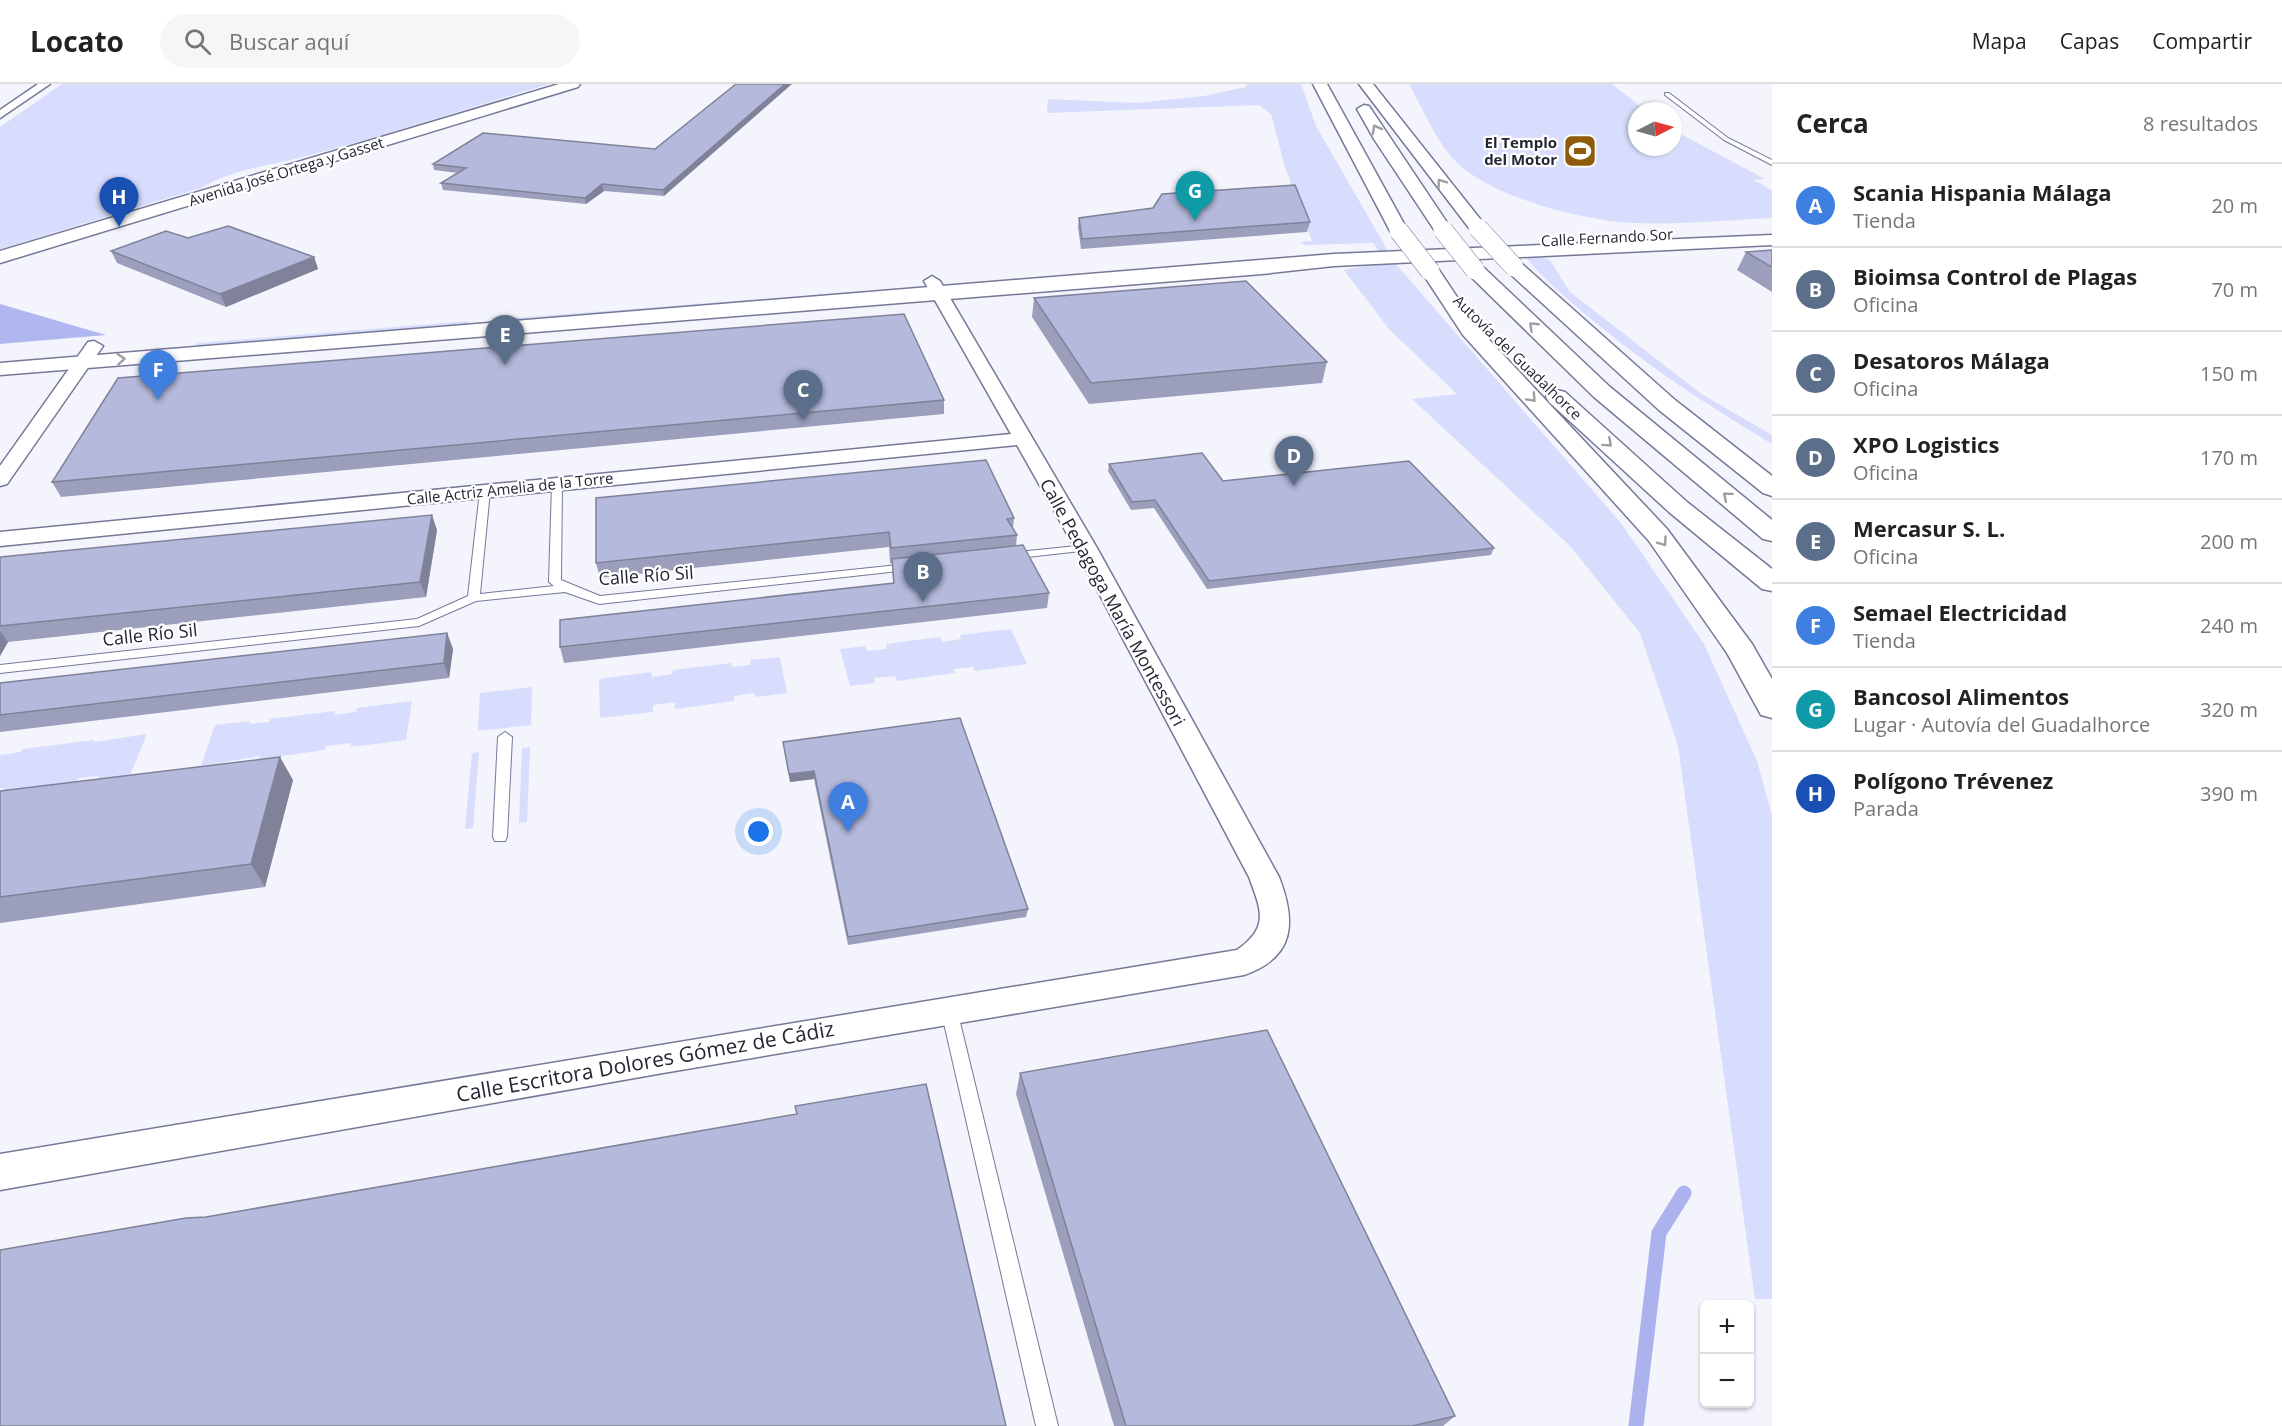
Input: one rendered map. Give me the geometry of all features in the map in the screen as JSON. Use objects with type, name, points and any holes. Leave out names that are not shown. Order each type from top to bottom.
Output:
[{"type":"main road","name":"Avenida José Ortega y Gasset","points":[[0,257],[573,84]]},
{"type":"main road","name":"Autovía del Guadalhorce","points":[[1320,84],[1399,231],[1430,271],[1551,393],[1678,507],[1772,583]]},
{"type":"main road","name":"Autovía del Guadalhorce","points":[[1350,84],[1445,243],[1602,392],[1772,533]]},
{"type":"main road","points":[[1366,84],[1478,228],[1514,267],[1667,405],[1772,488]]},
{"type":"main road","name":"Calle Fernando Sor","points":[[1445,243],[1772,229]]},
{"type":"main road","name":"Calle Fernando Sor","points":[[1445,243],[1772,240]]},
{"type":"main road","points":[[0,354],[88,354],[936,287],[1334,260],[1445,243]]},
{"type":"main road","points":[[1430,271],[1470,331],[1658,535],[1741,651],[1772,707]]},
{"type":"main road","points":[[1583,331],[1734,441],[1772,463]]},
{"type":"main road","points":[[0,369],[88,354]]},
{"type":"street","points":[[0,115],[45,84]]},
{"type":"street","name":"Calle Pedagoga María Montessori","points":[[936,287],[1021,439],[1086,548],[1264,877],[1273,900],[1276,930]]},
{"type":"street","points":[[0,480],[88,354]]},
{"type":"street","name":"Calle Actriz Amelia de la Torre","points":[[0,539],[1021,439]]},
{"type":"street","name":"Calle Escritora Dolores Gómez de Cádiz","points":[[0,1172],[1244,962],[1267,947],[1276,930]]},
{"type":"lane","points":[[1667,94],[1726,139],[1772,163]]},
{"type":"lane","points":[[557,484],[555,582],[566,588]]},
{"type":"lane","points":[[474,598],[485,491]]},
{"type":"lane","points":[[999,558],[1086,548]]},
{"type":"lane","name":"Calle Río Sil","points":[[0,669],[419,622],[474,598],[566,588],[599,600],[916,566]]},
{"type":"lane","points":[[500,837],[505,737]]},
{"type":"lane","points":[[949,1010],[1047,1426]]},
{"type":"shaded area","points":[[62,84],[549,84],[347,145],[229,175],[201,188],[0,249],[0,127]]},
{"type":"shaded area","points":[[1247,84],[1301,84],[1316,126],[1395,263],[1621,523],[1704,644],[1757,761],[1772,815],[1772,1299],[1755,1299],[1678,746],[1640,633],[1570,546],[1412,399],[1457,394],[1389,329],[1344,270],[1386,262],[1373,243],[1305,245],[1300,242],[1312,241],[1285,167],[1271,114],[1259,105],[1047,113],[1048,99],[1136,103],[1204,96],[1246,87]]},
{"type":"shaded area","name":"El Templo del Motor","points":[[1409,84],[1612,84],[1635,102],[1628,102],[1628,156],[1682,156],[1682,135],[1765,179],[1753,180],[1772,190],[1772,218],[1635,223],[1589,217],[1535,204],[1485,183],[1465,170],[1450,155],[1433,130]]},
{"type":"shaded area","points":[[1522,251],[1550,260],[1570,292],[1700,393],[1772,435],[1772,444],[1722,413],[1626,347],[1557,289],[1535,268]]},
{"type":"shaded area","points":[[852,292],[853,295],[488,324],[489,320]]},
{"type":"shaded area","points":[[0,304],[106,335],[0,344]]},
{"type":"shaded area","points":[[469,321],[468,326],[195,347],[198,343]]},
{"type":"shaded area","points":[[1011,629],[1027,664],[975,671],[973,667],[954,669],[955,673],[897,681],[895,676],[874,678],[875,683],[850,686],[840,649],[865,646],[867,651],[887,649],[886,644],[940,637],[942,642],[961,639],[960,635]]},
{"type":"shaded area","points":[[780,657],[787,693],[755,697],[754,693],[734,696],[734,701],[675,709],[675,702],[653,705],[653,712],[600,718],[599,679],[651,672],[652,677],[672,674],[673,670],[731,663],[732,667],[751,665],[750,660]]},
{"type":"shaded area","points":[[532,687],[531,725],[478,731],[480,693]]},
{"type":"shaded area","points":[[412,701],[406,740],[351,747],[351,743],[326,746],[325,750],[259,759],[260,756],[201,766],[215,725],[250,721],[250,724],[269,722],[270,719],[335,711],[334,715],[356,712],[357,708]]},
{"type":"shaded area","points":[[147,734],[130,775],[98,779],[99,776],[78,778],[76,781],[3,791],[4,788],[0,788],[0,755],[21,752],[23,749]]},
{"type":"shaded area","points":[[530,747],[527,822],[519,823],[522,748]]},
{"type":"shaded area","points":[[479,752],[473,828],[465,829],[472,753]]},
{"type":"building","points":[[736,84],[785,84],[663,190],[602,184],[585,198],[441,183],[466,168],[433,164],[483,133],[655,149]]},
{"type":"building","points":[[1295,185],[1310,222],[1082,239],[1079,218],[1153,208],[1162,194]]},
{"type":"building","points":[[228,226],[314,257],[220,294],[111,251],[166,231],[188,238]]},
{"type":"building","points":[[1772,250],[1772,267],[1746,252]]},
{"type":"building","points":[[1246,281],[1327,362],[1091,383],[1034,298]]},
{"type":"building","points":[[904,314],[944,400],[52,482],[118,378]]},
{"type":"building","points":[[1202,453],[1223,481],[1409,461],[1494,548],[1209,581],[1155,500],[1132,502],[1109,464]]},
{"type":"building","points":[[986,460],[1014,518],[1007,519],[1017,535],[891,548],[889,532],[596,563],[596,498]]},
{"type":"building","points":[[432,515],[420,582],[0,626],[0,557]]},
{"type":"building","points":[[1023,545],[1049,593],[560,647],[560,620],[894,583],[892,559]]},
{"type":"building","points":[[447,633],[444,663],[0,715],[0,683]]},
{"type":"building","points":[[960,718],[1028,909],[848,937],[814,771],[789,774],[783,742]]},
{"type":"building","points":[[280,757],[251,864],[0,897],[0,791]]},
{"type":"building","points":[[1267,1030],[1455,1416],[1412,1426],[1126,1426],[1020,1073]]},
{"type":"building","points":[[926,1084],[1006,1426],[0,1426],[0,1250],[186,1218],[206,1217],[797,1114],[795,1106]]},
{"type":"waterway","points":[[1636,1426],[1659,1233],[1684,1193]]},
{"type":"place","name":"El Templo del Motor","points":[[1580,151]]},
{"type":"place","name":"Bancosol Alimentos","points":[[1195,221]]},
{"type":"place","name":"Polígono Trévenez","points":[[119,227]]},
{"type":"place","name":"Mercasur S. L.","points":[[505,365]]},
{"type":"place","name":"Semael Electricidad","points":[[158,400]]},
{"type":"place","name":"Desatoros Málaga","points":[[803,420]]},
{"type":"place","name":"XPO Logistics","points":[[1294,486]]},
{"type":"place","name":"Bioimsa Control de Plagas","points":[[923,602]]},
{"type":"place","name":"Scania Hispania Málaga","points":[[848,832]]}]
